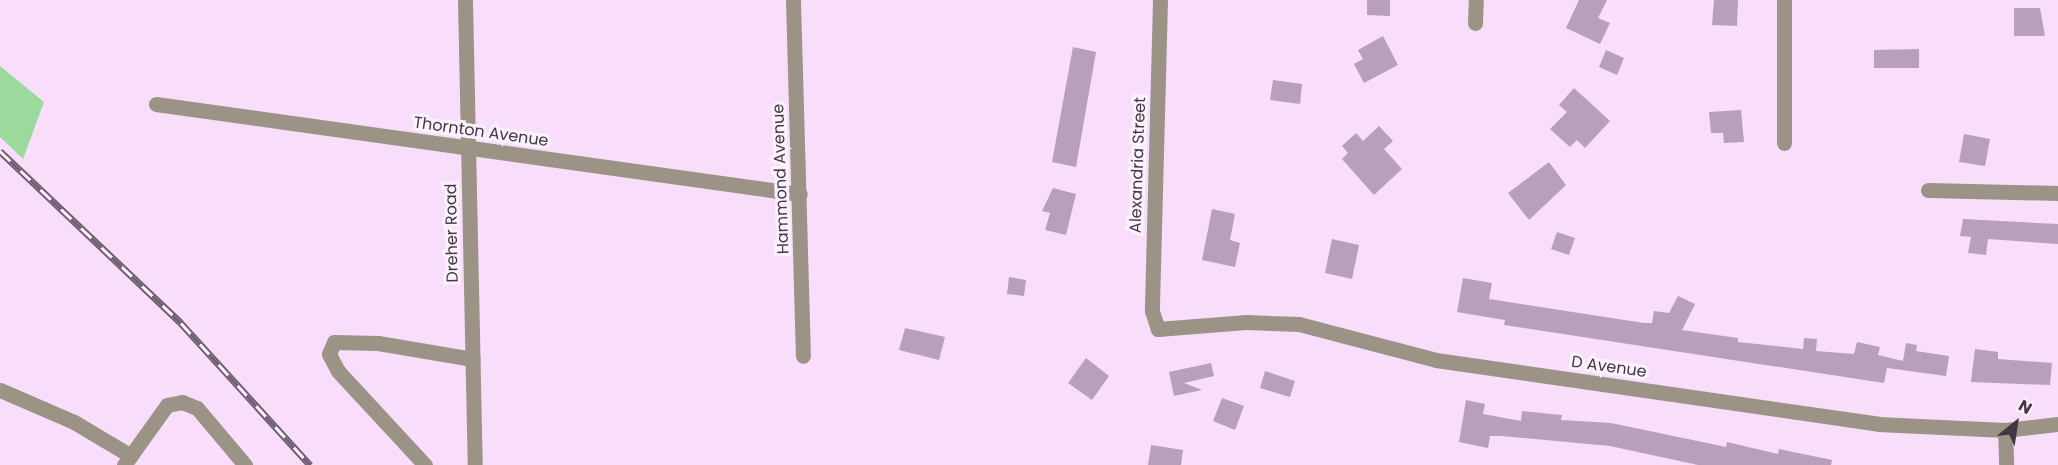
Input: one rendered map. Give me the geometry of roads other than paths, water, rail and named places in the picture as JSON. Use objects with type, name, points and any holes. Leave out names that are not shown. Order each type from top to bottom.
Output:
[{"type":"street","name":"Dreher Road","points":[[465,0],[475,465]]},
{"type":"street","name":"Hammond Avenue","points":[[793,0],[803,356]]},
{"type":"street","name":"Alexandria Street","points":[[1158,329],[1152,311],[1160,0]]},
{"type":"street","points":[[1475,23],[1476,0]]},
{"type":"street","points":[[1784,0],[1784,143]]},
{"type":"street","name":"Thornton Avenue","points":[[156,104],[800,194]]},
{"type":"street","points":[[1928,190],[2058,194]]},
{"type":"street","name":"D Avenue","points":[[1158,329],[1246,322],[1299,324],[1436,360],[1878,424],[2005,430],[2058,424]]},
{"type":"street","points":[[425,465],[338,371],[329,354],[334,342],[378,343],[473,359]]},
{"type":"street","points":[[0,390],[74,422],[127,460],[167,405],[182,402],[196,408],[245,465]]},
{"type":"street","points":[[2005,430],[2006,465]]},
{"type":"railway","points":[[0,151],[181,323],[310,465]]}]
